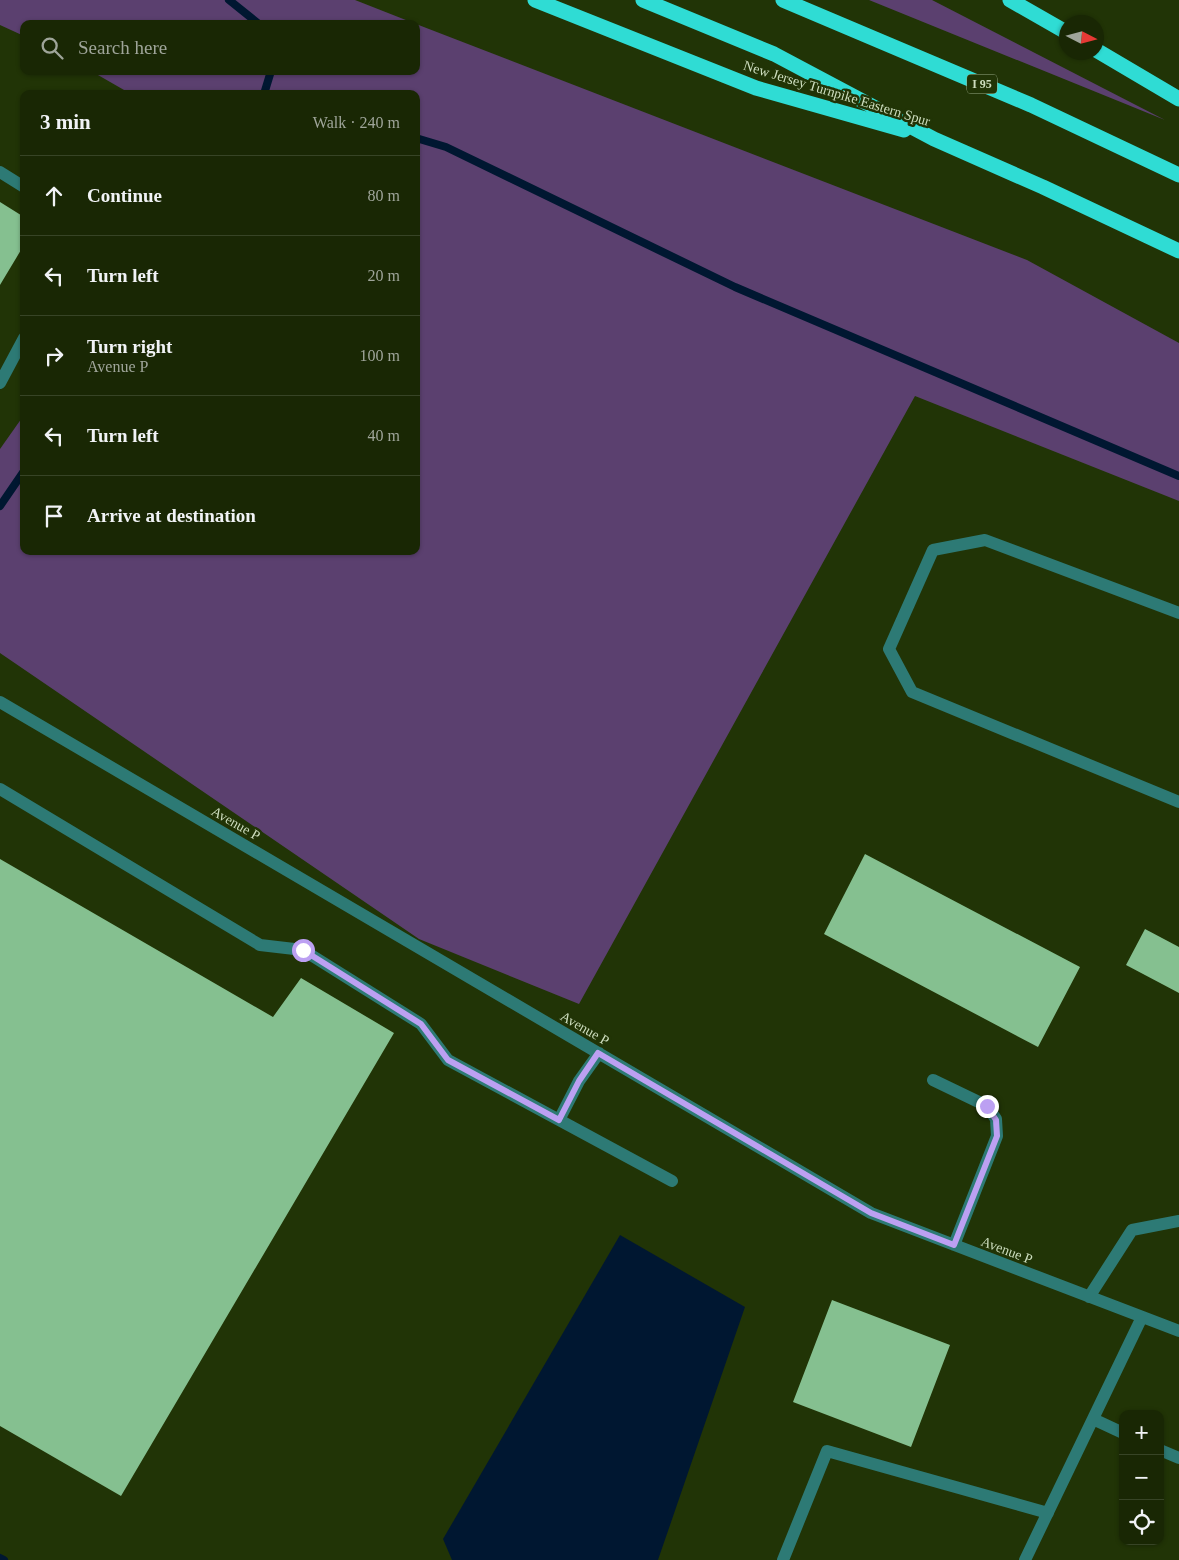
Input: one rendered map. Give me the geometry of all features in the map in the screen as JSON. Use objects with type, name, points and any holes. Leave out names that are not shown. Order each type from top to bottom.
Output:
[{"type":"highway","name":"New Jersey Turnpike Eastern Spur","points":[[535,0],[756,88],[934,139]]},
{"type":"highway","name":"New Jersey Turnpike Eastern Spur","points":[[643,0],[774,54],[934,139],[1043,187],[1179,251]]},
{"type":"highway","name":"I 95","points":[[783,0],[1031,106],[1179,175]]},
{"type":"highway","points":[[1010,0],[1059,28]]},
{"type":"highway","points":[[1104,55],[1179,99]]},
{"type":"street","points":[[0,172],[20,184]]},
{"type":"street","points":[[0,383],[20,346]]},
{"type":"street","points":[[1179,613],[985,540],[933,550],[889,649],[912,692],[1179,802]]},
{"type":"street","name":"Avenue P","points":[[0,702],[871,1213],[1179,1331]]},
{"type":"street","points":[[0,789],[260,944],[303,950],[421,1024],[448,1060],[672,1181]]},
{"type":"street","points":[[559,1120],[579,1081],[598,1053]]},
{"type":"street","points":[[933,1080],[987,1106],[996,1120],[997,1136],[954,1245]]},
{"type":"street","points":[[1089,1297],[1132,1230],[1179,1221]]},
{"type":"street","points":[[1025,1560],[1142,1317]]},
{"type":"street","points":[[1093,1419],[1119,1431]]},
{"type":"street","points":[[782,1560],[827,1451],[1048,1513]]},
{"type":"street","points":[[1164,1452],[1179,1458]]},
{"type":"shaded area","points":[[0,0],[355,0],[406,20],[20,20],[20,34],[0,25]]},
{"type":"shaded area","points":[[869,0],[932,0],[1165,120]]},
{"type":"shaded area","points":[[420,26],[1027,260],[1179,343],[1179,501],[915,396],[579,1004],[419,939],[0,653],[0,449],[20,421],[20,555],[420,555],[420,90],[124,90],[98,75],[420,75]]},
{"type":"water","points":[[620,1235],[745,1307],[658,1560],[452,1560],[443,1539]]},
{"type":"building","points":[[0,202],[20,214],[20,252],[0,285]]},
{"type":"building","points":[[865,854],[1080,967],[1038,1047],[824,934]]},
{"type":"building","points":[[0,859],[273,1017],[301,978],[394,1033],[121,1496],[0,1426]]},
{"type":"building","points":[[1145,929],[1179,947],[1179,993],[1126,965]]},
{"type":"building","points":[[832,1300],[950,1345],[911,1447],[793,1402]]},
{"type":"waterway","points":[[229,0],[254,20]]},
{"type":"waterway","points":[[265,90],[270,75]]},
{"type":"waterway","points":[[420,139],[446,147],[735,287],[1179,476]]},
{"type":"waterway","points":[[0,506],[20,477]]},
{"type":"waterway","points":[[0,1558],[4,1560]]},
{"type":"route","points":[[303,950],[421,1024],[448,1060],[559,1120],[579,1081],[598,1053],[871,1213],[954,1245],[997,1136],[996,1120],[987,1106]]}]
